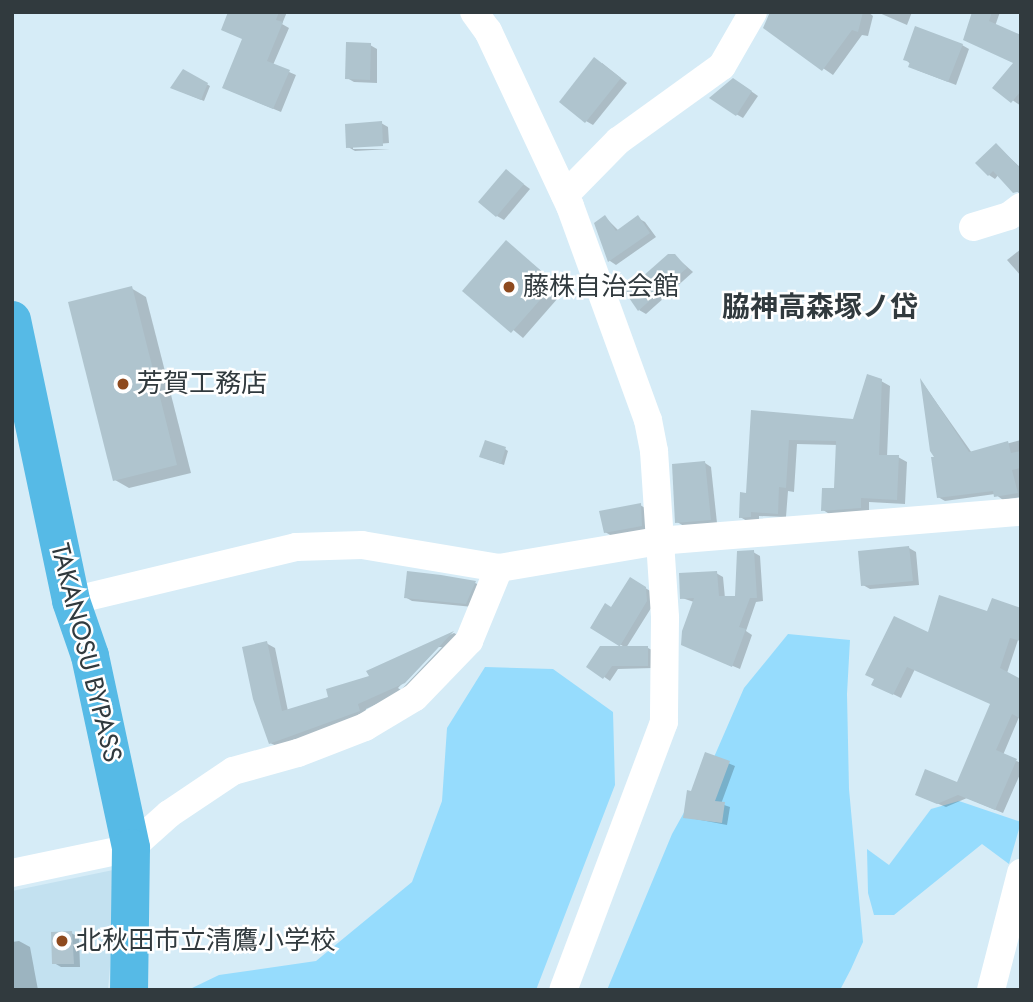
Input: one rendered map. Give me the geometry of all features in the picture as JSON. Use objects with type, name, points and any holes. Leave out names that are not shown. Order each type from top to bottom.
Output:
[{"type":"highway","name":"TAKANOSU BYPASS","points":[[12,320],[71,601],[90,656],[131,848],[129,990]]},
{"type":"street","points":[[474,12],[488,31],[565,195],[648,420],[654,451],[657,541],[665,618],[664,722],[563,990]]},
{"type":"street","points":[[565,195],[618,141],[722,66],[753,12]]},
{"type":"street","points":[[973,227],[1009,216],[1021,207]]},
{"type":"street","points":[[71,601],[296,547],[362,545],[499,568],[657,541],[1021,512]]},
{"type":"street","points":[[12,873],[131,848],[169,814],[233,771],[298,753],[365,727],[415,696],[469,641],[499,568]]},
{"type":"street","points":[[991,990],[1021,873]]},
{"type":"shaded area","points":[[788,634],[850,640],[847,694],[849,789],[863,942],[851,969],[840,990],[607,990],[672,834],[711,764],[744,688]]},
{"type":"shaded area","points":[[485,667],[553,669],[613,712],[615,785],[536,990],[188,990],[219,975],[316,961],[412,882],[442,801],[447,728]]},
{"type":"shaded area","points":[[959,801],[1021,822],[1009,864],[982,844],[894,915],[874,915],[868,893],[867,849],[889,865],[931,809]]},
{"type":"shaded area","name":"北秋田市立清鷹小学校","points":[[118,869],[108,990],[12,990],[12,891]]},
{"type":"building","points":[[228,12],[279,12],[276,20],[283,22],[267,61],[290,70],[273,109],[222,88],[242,39],[221,30]]},
{"type":"building","points":[[770,12],[863,12],[858,32],[852,30],[822,71],[763,28]]},
{"type":"building","points":[[972,12],[992,12],[989,21],[1021,35],[1021,91],[1011,103],[992,88],[1013,63],[963,40]]},
{"type":"building","points":[[915,26],[963,44],[948,82],[908,67],[910,62],[903,60]]},
{"type":"building","points":[[346,42],[371,43],[370,80],[345,79]]},
{"type":"building","points":[[594,57],[621,78],[585,123],[559,102]]},
{"type":"building","points":[[183,69],[208,83],[201,100],[170,88]]},
{"type":"building","points":[[733,78],[752,91],[736,116],[709,98]]},
{"type":"building","points":[[382,121],[383,146],[346,148],[345,124]]},
{"type":"building","points":[[996,143],[1021,169],[1021,191],[1013,193],[993,171],[988,176],[975,163]]},
{"type":"building","points":[[506,169],[524,184],[496,217],[478,202]]},
{"type":"building","points":[[605,215],[616,231],[638,215],[650,233],[608,262],[594,223]]},
{"type":"building","name":"藤株自治会館","points":[[506,240],[555,283],[511,333],[462,291]]},
{"type":"building","points":[[668,254],[675,254],[687,268],[638,311],[625,292]]},
{"type":"building","name":"芳賀工務店","points":[[132,286],[177,465],[113,481],[68,302]]},
{"type":"building","points":[[867,374],[882,379],[879,455],[899,455],[897,500],[861,498],[861,508],[821,511],[822,488],[834,488],[836,441],[789,440],[786,488],[779,487],[778,514],[751,512],[751,517],[739,518],[740,492],[746,493],[751,410],[853,419]]},
{"type":"building","points":[[920,378],[969,452],[1008,441],[1011,453],[1021,451],[1021,468],[1012,470],[1018,493],[994,497],[993,491],[937,498],[931,457],[934,457],[930,451]]},
{"type":"building","points":[[485,440],[506,447],[501,464],[479,457]]},
{"type":"building","points":[[705,461],[711,520],[675,523],[672,464]]},
{"type":"building","points":[[641,503],[642,526],[604,533],[599,511]]},
{"type":"building","points":[[909,546],[913,581],[861,586],[858,551]]},
{"type":"building","points":[[754,550],[757,598],[750,598],[739,627],[746,629],[732,667],[681,645],[682,631],[694,598],[680,599],[679,573],[717,571],[719,596],[735,596],[737,551]]},
{"type":"building","points":[[407,571],[476,581],[466,604],[404,598]]},
{"type":"building","points":[[630,577],[646,587],[647,601],[620,646],[648,646],[648,666],[612,666],[603,679],[586,667],[600,646],[619,646],[590,628],[605,603],[611,607]]},
{"type":"building","points":[[939,595],[987,611],[992,598],[1021,608],[1021,641],[1010,638],[1000,668],[1021,679],[1021,719],[1012,714],[996,750],[1017,759],[995,810],[958,795],[937,804],[915,795],[925,769],[957,782],[990,704],[907,667],[893,695],[871,685],[874,679],[865,675],[894,616],[928,632]]},
{"type":"building","points":[[454,631],[405,683],[358,704],[360,711],[269,744],[253,699],[242,647],[267,641],[282,711],[328,697],[326,689],[369,676],[366,671]]},
{"type":"building","points":[[705,752],[730,761],[715,801],[725,802],[722,823],[683,818],[687,790],[691,791]]},
{"type":"building","points":[[72,931],[74,964],[52,964],[51,932]]},
{"type":"place","name":"藤株自治会館","points":[[509,287]]},
{"type":"place","name":"芳賀工務店","points":[[123,384]]},
{"type":"place","name":"北秋田市立清鷹小学校","points":[[62,941]]},
{"type":"district","name":"脇神高森塚ノ岱","points":[[820,307]]}]
